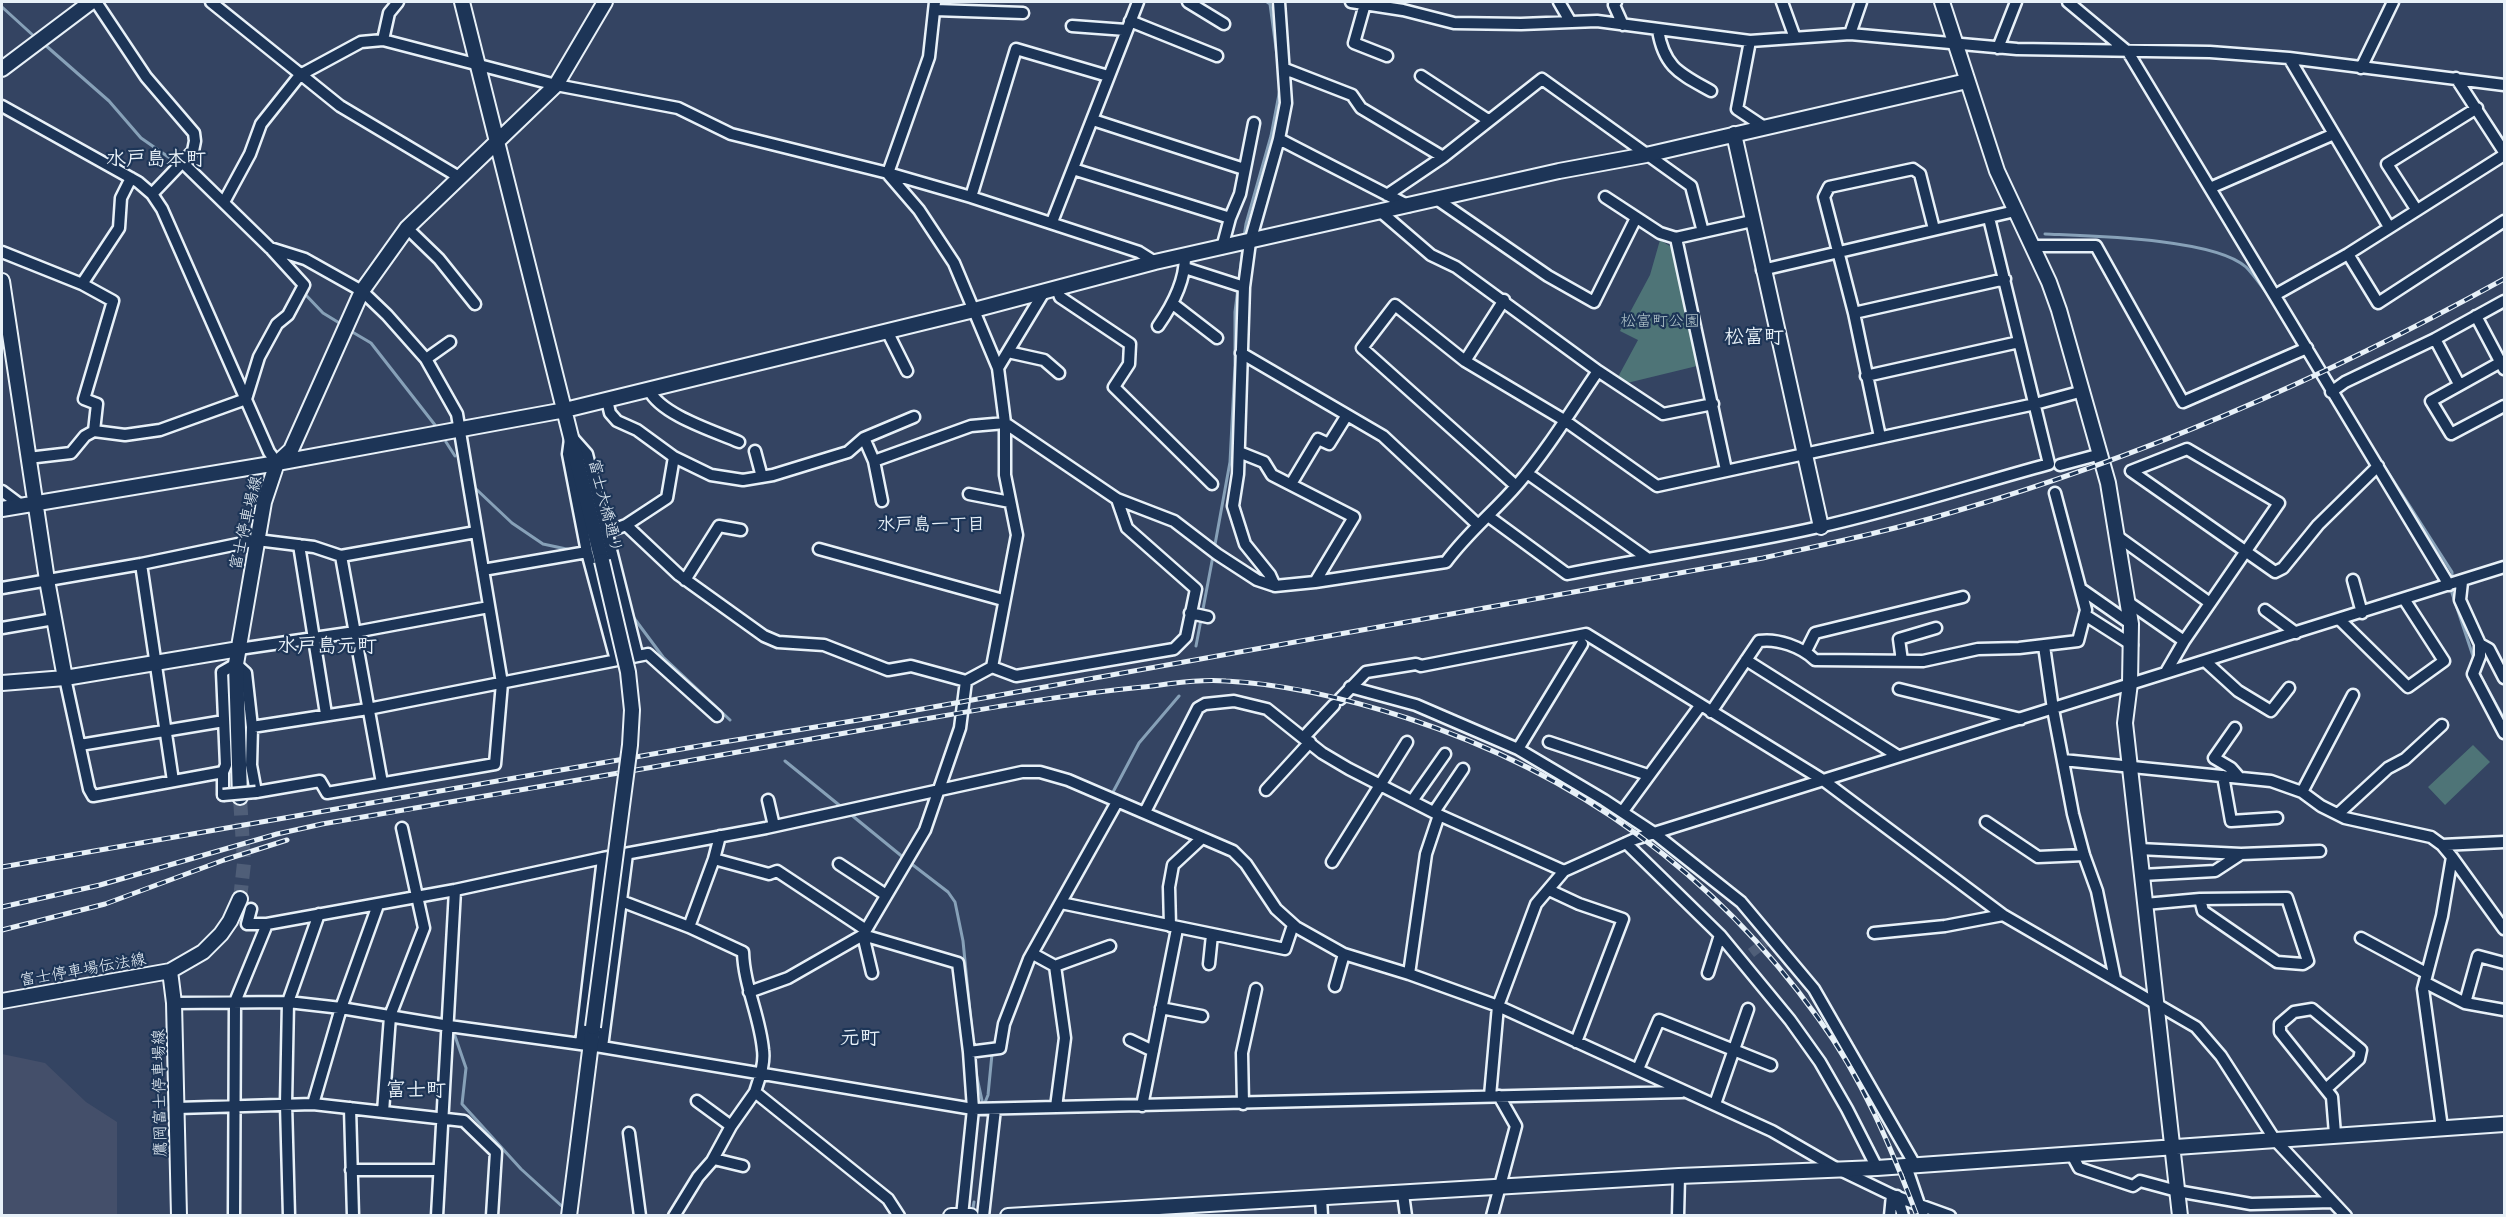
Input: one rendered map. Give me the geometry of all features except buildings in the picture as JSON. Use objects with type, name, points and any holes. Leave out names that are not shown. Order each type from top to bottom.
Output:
[{"type":"street","points":[[2,69],[91,2]]},
{"type":"street","points":[[96,2],[146,77],[194,133],[193,151],[152,194]]},
{"type":"street","points":[[212,2],[340,106],[459,177]]},
{"type":"street","points":[[383,40],[389,13],[398,2]]},
{"type":"street","name":"富士大橋通り","points":[[462,2],[579,464],[628,672],[632,700],[630,745],[569,1215]]},
{"type":"street","points":[[278,463],[291,450],[362,291],[406,228],[556,85],[605,2]]},
{"type":"street","points":[[1052,222],[1138,2]]},
{"type":"street","points":[[1188,2],[1224,24]]},
{"type":"street","points":[[1238,244],[1280,139],[1286,103],[1286,69],[1280,2]]},
{"type":"street","points":[[1352,2],[1404,6],[1454,22],[1521,24],[1598,21],[1750,40],[1850,34],[1998,48],[2210,52],[2289,58],[2505,85]]},
{"type":"street","points":[[1559,2],[1570,21]]},
{"type":"street","points":[[1616,2],[1614,5],[1623,25]]},
{"type":"street","points":[[1782,2],[1795,38]]},
{"type":"street","points":[[1850,34],[1862,2]]},
{"type":"street","points":[[1998,48],[2016,2]]},
{"type":"street","points":[[2068,2],[2128,52],[2449,585]]},
{"type":"street","points":[[2361,68],[2393,2]]},
{"type":"street","points":[[1365,4],[1354,43],[1387,57]]},
{"type":"street","points":[[1946,5],[1967,81],[1997,171],[2059,310],[2101,454],[2117,536],[2131,624],[2132,645],[2126,723],[2180,1215]]},
{"type":"street","points":[[888,173],[929,57],[935,6],[1023,13]]},
{"type":"street","points":[[1072,26],[1128,26],[1217,56]]},
{"type":"street","points":[[1658,30],[1660,44],[1675,70],[1711,91]]},
{"type":"street","points":[[224,202],[250,154],[261,124],[300,75],[361,42],[383,40],[556,85],[678,108],[731,134],[888,173],[971,197],[1138,252],[1155,262]]},
{"type":"street","points":[[1750,40],[1737,109],[1764,127]]},
{"type":"street","points":[[971,197],[1016,49],[1108,76]]},
{"type":"street","points":[[2289,58],[2389,227]]},
{"type":"street","points":[[1286,69],[1352,95],[1361,108],[1443,157]]},
{"type":"street","points":[[1421,76],[1488,120]]},
{"type":"street","points":[[2275,295],[2348,254],[2505,154],[2456,78]]},
{"type":"street","points":[[1387,195],[1443,157],[1542,79],[1691,186],[1703,232]]},
{"type":"street","points":[[278,463],[565,410],[974,310],[1155,262],[1185,262],[1238,244],[1559,171],[1646,155],[1967,81]]},
{"type":"street","points":[[2,106],[131,178],[152,194],[183,251],[268,452],[278,463]]},
{"type":"street","points":[[2416,209],[2387,164],[2477,108]]},
{"type":"street","points":[[1093,120],[1244,169]]},
{"type":"street","points":[[1254,123],[1240,194],[1230,218],[1238,244],[1242,286],[1239,452],[1233,506],[1245,544],[1270,575],[1275,586]]},
{"type":"street","points":[[1734,134],[1762,270],[1821,527]]},
{"type":"street","points":[[2210,188],[2334,134]]},
{"type":"street","points":[[1280,139],[1409,206]]},
{"type":"street","points":[[183,163],[270,248],[304,285],[288,315],[277,324],[259,357],[246,399]]},
{"type":"street","points":[[1073,169],[1230,218]]},
{"type":"street","points":[[1880,437],[1854,313],[1824,197],[1829,188],[1913,169],[1920,174],[1934,229]]},
{"type":"street","points":[[888,173],[919,210],[954,263],[998,368],[1005,423],[1005,475],[1017,535],[992,667]]},
{"type":"street","points":[[82,284],[119,228],[121,198],[131,178]]},
{"type":"street","points":[[1605,197],[1660,233],[1676,238],[1752,221]]},
{"type":"street","points":[[1438,200],[1548,276],[1594,302],[1636,218]]},
{"type":"street","points":[[1762,270],[1934,229],[1989,219],[2015,211]]},
{"type":"street","points":[[1381,212],[1431,255],[1456,267],[1599,371],[1663,414],[1713,404]]},
{"type":"street","points":[[1488,516],[1567,574],[1647,558],[1711,550],[1821,527],[2049,464],[1989,219]]},
{"type":"street","points":[[2348,254],[2378,303],[2505,221]]},
{"type":"street","points":[[406,228],[439,259],[475,304]]},
{"type":"street","points":[[1676,238],[1726,470]]},
{"type":"street","points":[[2032,246],[2096,246],[2182,402],[2307,348]]},
{"type":"street","points":[[256,792],[251,765],[252,728],[246,673],[236,664],[222,672],[226,765],[223,771],[223,795],[256,792],[320,781],[327,793],[495,764],[502,683],[457,414],[426,359],[362,291],[305,259],[270,248]]},
{"type":"street","points":[[2,252],[82,284],[113,301],[84,399],[97,404],[94,431]]},
{"type":"street","points":[[1185,262],[1229,283],[1242,286]]},
{"type":"street","points":[[1158,326],[1173,304],[1185,262]]},
{"type":"street","points":[[1854,313],[2005,279]]},
{"type":"street","points":[[2,281],[5,323],[28,458],[28,505],[47,580],[89,789],[93,796],[223,771]]},
{"type":"street","points":[[998,368],[1051,290]]},
{"type":"street","points":[[1051,290],[1130,344],[1129,364],[1114,387],[1212,484]]},
{"type":"street","points":[[1465,361],[1504,300]]},
{"type":"street","points":[[2331,392],[2345,382],[2435,339],[2505,301]]},
{"type":"street","points":[[1173,304],[1217,338]]},
{"type":"street","points":[[1516,486],[1362,348],[1395,305],[1465,361],[1564,420],[1657,486],[2035,404],[2083,391]]},
{"type":"street","points":[[2476,316],[2503,365],[2459,384],[2431,401],[2451,434],[2505,406]]},
{"type":"street","points":[[887,331],[907,371]]},
{"type":"street","points":[[2435,339],[2459,384]]},
{"type":"street","points":[[426,359],[450,342]]},
{"type":"street","points":[[1866,376],[2019,342]]},
{"type":"street","points":[[1008,352],[1044,360],[1059,374]]},
{"type":"street","points":[[1241,353],[1383,436],[1477,524]]},
{"type":"street","points":[[874,461],[971,426],[1005,423],[1117,499],[1174,521],[1217,555],[1257,580],[1275,586],[1315,582],[1446,562],[1477,524],[1488,516],[1527,473],[1599,371]]},
{"type":"street","points":[[649,390],[654,400],[683,417],[739,442]]},
{"type":"street","points":[[28,458],[71,453],[85,436],[94,431],[125,435],[160,430],[246,399]]},
{"type":"street","points":[[607,400],[610,413],[617,421],[638,430],[674,457],[711,475],[743,480],[762,477],[849,452],[864,438],[914,417]]},
{"type":"street","points":[[1291,484],[1318,439],[1329,444],[1347,415]]},
{"type":"street","points":[[571,436],[586,453],[637,654]]},
{"type":"street","points":[[571,436],[568,454],[587,552],[616,660]]},
{"type":"street","points":[[864,438],[874,461],[882,501]]},
{"type":"street","points":[[2166,672],[2184,641],[2247,552],[2279,503],[2187,449],[2131,471],[2150,485],[2247,552],[2275,572],[2283,568],[2318,525],[2378,466]]},
{"type":"street","points":[[755,451],[762,477]]},
{"type":"street","points":[[1239,452],[1264,462],[1272,475],[1354,517],[1315,582]]},
{"type":"street","points":[[2060,465],[2101,454]]},
{"type":"street","points":[[607,532],[626,525],[667,498],[674,457]]},
{"type":"street","name":"富士停車場線","points":[[2,509],[278,463],[264,502],[236,664],[240,797]]},
{"type":"street","points":[[1527,473],[1647,558]]},
{"type":"street","points":[[2,491],[28,505]]},
{"type":"street","points":[[969,494],[1010,502]]},
{"type":"street","points":[[1711,712],[1759,641],[1768,640],[1806,651],[1815,660],[1923,661],[1978,649],[2019,648],[2078,641],[2086,610],[2055,494]]},
{"type":"street","points":[[626,525],[644,539],[663,562],[685,580],[764,636],[778,642],[824,645],[888,670],[911,666],[966,681],[992,667],[1016,676],[1174,649],[1186,637],[1200,615],[1196,589],[1126,528],[1117,499]]},
{"type":"street","points":[[685,580],[719,526],[741,530]]},
{"type":"street","points":[[2,588],[141,564],[257,540],[314,547],[341,556],[476,532]]},
{"type":"street","points":[[2117,536],[2210,603]]},
{"type":"street","points":[[299,545],[312,638],[326,714]]},
{"type":"street","points":[[819,549],[1003,600]]},
{"type":"street","points":[[483,570],[587,552]]},
{"type":"street","points":[[341,556],[382,783]]},
{"type":"street","points":[[141,564],[173,781]]},
{"type":"street","points":[[1492,1215],[1516,1126],[1494,1096],[1498,1006],[1536,904],[1564,871],[1654,833],[2505,567]]},
{"type":"street","points":[[2353,580],[2362,613]]},
{"type":"street","points":[[2462,582],[2460,600],[2480,644],[2480,656],[2473,674],[2505,733]]},
{"type":"street","points":[[2081,589],[2131,624]]},
{"type":"street","points":[[1806,651],[1815,633],[1963,597]]},
{"type":"street","points":[[2340,620],[2408,687],[2444,661],[2404,599]]},
{"type":"street","points":[[2127,602],[2184,641]]},
{"type":"street","points":[[2,683],[65,678],[355,632],[489,607]]},
{"type":"street","points":[[2265,610],[2296,633]]},
{"type":"street","points":[[2085,615],[2132,645]]},
{"type":"street","points":[[2,628],[54,619]]},
{"type":"street","points":[[1902,661],[1899,639],[1936,628]]},
{"type":"street","points":[[1266,790],[1337,702],[1366,672],[1416,664],[1421,666],[1586,634],[1823,780],[2003,915],[2156,1002],[2204,1033],[2275,1140],[2346,1215]]},
{"type":"street","points":[[1518,749],[1582,644]]},
{"type":"street","points":[[2480,644],[2489,649],[2505,678]]},
{"type":"street","points":[[2044,645],[2053,709],[2073,814],[2097,891],[2115,980]]},
{"type":"street","points":[[252,728],[326,714],[368,709],[637,654],[648,654],[717,716]]},
{"type":"street","points":[[1746,660],[1898,756]]},
{"type":"street","points":[[2205,661],[2238,691],[2271,711],[2289,688]]},
{"type":"street","points":[[749,992],[788,978],[865,932],[925,831],[960,728],[966,681]]},
{"type":"street","points":[[1350,687],[1416,705],[1518,749],[1654,833],[1741,902],[1814,988],[1910,1166],[1922,1211]]},
{"type":"street","points":[[1899,689],[2021,719]]},
{"type":"street","points":[[2301,792],[2353,695]]},
{"type":"street","points":[[1145,812],[1198,708],[1205,704],[1234,701],[1267,709],[1349,769],[1436,814],[1564,871]]},
{"type":"street","points":[[1623,812],[1700,706]]},
{"type":"street","points":[[80,746],[224,721]]},
{"type":"street","points":[[2338,814],[2388,768],[2405,759],[2442,724]]},
{"type":"street","points":[[2235,728],[2214,758],[2231,768],[2238,776]]},
{"type":"street","points":[[1332,862],[1407,742]]},
{"type":"street","points":[[1549,742],[1648,775]]},
{"type":"street","points":[[1413,801],[1445,754]]},
{"type":"street","points":[[2064,759],[2271,781],[2301,792],[2338,814],[2431,837],[2452,856],[2505,929]]},
{"type":"street","points":[[1409,974],[1426,854],[1436,814],[1463,769]]},
{"type":"street","points":[[251,909],[246,924],[267,924],[378,905],[603,858],[774,826],[1022,772],[1040,772],[1068,780],[1233,851],[1246,864],[1276,909],[1293,925],[1344,954],[1409,974],[1498,1006],[1772,1131],[1836,1168],[1922,1211],[1950,1215]]},
{"type":"street","points":[[2223,776],[2230,821],[2277,818]]},
{"type":"street","points":[[768,800],[774,826]]},
{"type":"street","points":[[969,1052],[1000,1048],[1004,1024],[1033,954],[1113,800]]},
{"type":"street","points":[[1986,822],[2038,857],[2084,855]]},
{"type":"street","points":[[383,1112],[390,1016],[424,928],[402,828]]},
{"type":"street","points":[[688,927],[714,859],[720,836]]},
{"type":"street","points":[[1142,1106],[1174,927],[1169,887],[1173,865],[1201,838]]},
{"type":"street","points":[[2442,845],[2505,842]]},
{"type":"street","points":[[1626,843],[1720,935],[1790,1020],[1820,1062],[1847,1108],[1877,1168]]},
{"type":"street","points":[[2139,849],[2241,854],[2320,851]]},
{"type":"street","points":[[591,1046],[621,902],[627,854]]},
{"type":"street","points":[[2142,875],[2215,871],[2241,854]]},
{"type":"street","points":[[2442,1128],[2423,988],[2442,916],[2452,856]]},
{"type":"street","points":[[591,1046],[603,858]]},
{"type":"street","points":[[714,859],[769,874],[777,871],[865,932],[958,963],[974,1109],[962,1215]]},
{"type":"street","points":[[839,864],[886,895]]},
{"type":"street","points":[[437,1215],[455,890]]},
{"type":"street","points":[[1549,890],[1579,904],[1623,919],[1576,1042]]},
{"type":"street","points":[[2145,904],[2200,898],[2287,898],[2308,961],[2302,964],[2277,962],[2203,910],[2200,898]]},
{"type":"street","points":[[170,971],[203,952],[221,934],[231,921],[240,899]]},
{"type":"street","points":[[621,902],[688,927],[743,952],[744,971],[764,1051],[761,1075],[755,1092],[731,1126],[714,1158],[698,1177],[674,1215]]},
{"type":"street","points":[[1061,903],[1285,949],[1293,925]]},
{"type":"street","points":[[313,1104],[341,1008],[378,905]]},
{"type":"street","points":[[289,1215],[286,1104],[288,1002],[319,914]]},
{"type":"street","points":[[1874,933],[1945,926],[2003,915]]},
{"type":"street","points":[[234,1215],[234,1002],[267,924]]},
{"type":"street","points":[[865,932],[872,973]]},
{"type":"street","points":[[1209,964],[1212,935]]},
{"type":"street","points":[[1708,973],[1720,935]]},
{"type":"street","points":[[2361,938],[2465,1003],[2505,1010]]},
{"type":"street","points":[[1033,954],[1055,966],[1110,946]]},
{"type":"street","points":[[1741,960],[1751,953]]},
{"type":"street","points":[[1335,986],[1344,954]]},
{"type":"street","points":[[2465,1003],[2478,956],[2505,963]]},
{"type":"street","points":[[1055,966],[1065,1038],[1056,1107]]},
{"type":"street","name":"富士停車場伝法線","points":[[2,1001],[170,971]]},
{"type":"street","name":"鷹岡富士停車場線","points":[[170,971],[174,1003],[179,1215]]},
{"type":"street","points":[[1243,1104],[1242,1053],[1256,989]]},
{"type":"street","points":[[174,1003],[288,1002],[341,1008],[591,1046],[974,1109],[1684,1092]]},
{"type":"street","points":[[1161,1008],[1202,1016]]},
{"type":"street","points":[[1715,1104],[1748,1009]]},
{"type":"street","points":[[2326,1088],[2359,1059],[2361,1050],[2312,1009],[2294,1012],[2280,1024],[2280,1032],[2332,1096],[2335,1134]]},
{"type":"street","points":[[1638,1069],[1659,1020],[1771,1065]]},
{"type":"street","points":[[1130,1040],[1153,1051]]},
{"type":"street","points":[[755,1092],[888,1199],[899,1215]]},
{"type":"street","points":[[697,1101],[731,1126]]},
{"type":"street","points":[[177,1107],[313,1104],[464,1121],[496,1152],[492,1215]]},
{"type":"street","points":[[350,1108],[353,1215]]},
{"type":"street","points":[[983,1215],[994,1109]]},
{"type":"street","points":[[1008,1215],[1224,1209],[1321,1198],[1679,1176],[1910,1166],[2335,1134],[2505,1124]]},
{"type":"street","points":[[629,1133],[640,1215]]},
{"type":"street","points":[[2072,1155],[2079,1168],[2133,1186],[2140,1181],[2177,1191],[2251,1203],[2333,1202]]},
{"type":"street","points":[[714,1158],[743,1166]]},
{"type":"street","points":[[351,1170],[438,1170]]},
{"type":"street","points":[[1678,1215],[1679,1176]]},
{"type":"street","points":[[1403,1194],[1406,1215]]},
{"type":"street","points":[[1890,1215],[1895,1196]]},
{"type":"street","points":[[1895,1196],[1903,1215]]},
{"type":"street","points":[[1321,1198],[1322,1215]]},
{"type":"street","points":[[951,1215],[971,1215]]},
{"type":"shaded area","points":[[2,1054],[45,1063],[86,1102],[117,1122],[117,1215],[2,1215]]},
{"type":"green space","name":"松富町公園","points":[[1660,240],[1673,248],[1701,365],[1627,383],[1618,377],[1638,340],[1620,331],[1650,275]]},
{"type":"green space","points":[[2473,745],[2490,762],[2445,805],[2428,787]]},
{"type":"waterway","points":[[1267,2],[1270,4],[1279,70]]},
{"type":"waterway","points":[[2,7],[36,38]]},
{"type":"waterway","points":[[44,44],[109,101],[141,138],[177,163]]},
{"type":"waterway","points":[[1244,237],[1271,136],[1280,89]]},
{"type":"waterway","points":[[2045,234],[2150,240],[2207,250],[2230,257],[2246,267],[2272,300]]},
{"type":"waterway","points":[[252,237],[299,287]]},
{"type":"waterway","points":[[1239,281],[1243,246]]},
{"type":"waterway","points":[[1214,550],[1230,462],[1235,312],[1238,288]]},
{"type":"waterway","points":[[303,292],[323,313],[341,324]]},
{"type":"waterway","points":[[349,330],[371,343],[435,425]]},
{"type":"waterway","points":[[446,442],[455,456]]},
{"type":"waterway","points":[[2375,452],[2452,572],[2452,593],[2475,662]]},
{"type":"waterway","points":[[476,489],[512,523],[543,544],[571,550]]},
{"type":"waterway","points":[[1196,646],[1213,556]]},
{"type":"waterway","points":[[631,614],[663,657],[730,720]]},
{"type":"waterway","points":[[2478,671],[2504,719]]},
{"type":"waterway","points":[[1112,794],[1139,743],[1179,696]]},
{"type":"waterway","points":[[785,761],[844,809]]},
{"type":"waterway","points":[[849,813],[904,858]]},
{"type":"waterway","points":[[909,862],[948,892],[955,902],[963,941],[976,1073],[983,1105]]},
{"type":"waterway","points":[[455,1036],[466,1068],[462,1104],[521,1169],[565,1209]]},
{"type":"waterway","points":[[984,1105],[988,1095],[992,1054]]},
{"type":"waterway","points":[[972,1214],[974,1202]]},
{"type":"tunnel","points":[[240,797],[244,863],[240,899]]},
{"type":"tunnel","points":[[1751,953],[1772,937]]},
{"type":"railway","points":[[2,867],[883,716],[1763,558],[1858,537],[1929,519],[2025,490],[2166,439],[2304,381],[2438,315],[2504,279]]},
{"type":"railway","points":[[2,907],[100,885],[277,834],[322,824],[1019,703],[1195,681],[1272,685],[1363,705],[1407,718],[1469,741],[1528,768],[1584,799],[1637,834],[1687,874],[1734,918],[1777,966],[1834,1041],[1874,1114],[1917,1216]]},
{"type":"railway","points":[[2,930],[105,904],[224,860],[287,840]]},
{"type":"district","name":"水戸島本町","points":[[156,159]]},
{"type":"district","name":"松富町","points":[[1754,337]]},
{"type":"district","name":"水戸島一丁目","points":[[931,525]]},
{"type":"district","name":"水戸島元町","points":[[327,646]]},
{"type":"district","name":"元町","points":[[860,1038]]},
{"type":"district","name":"富士町","points":[[416,1090]]}]
